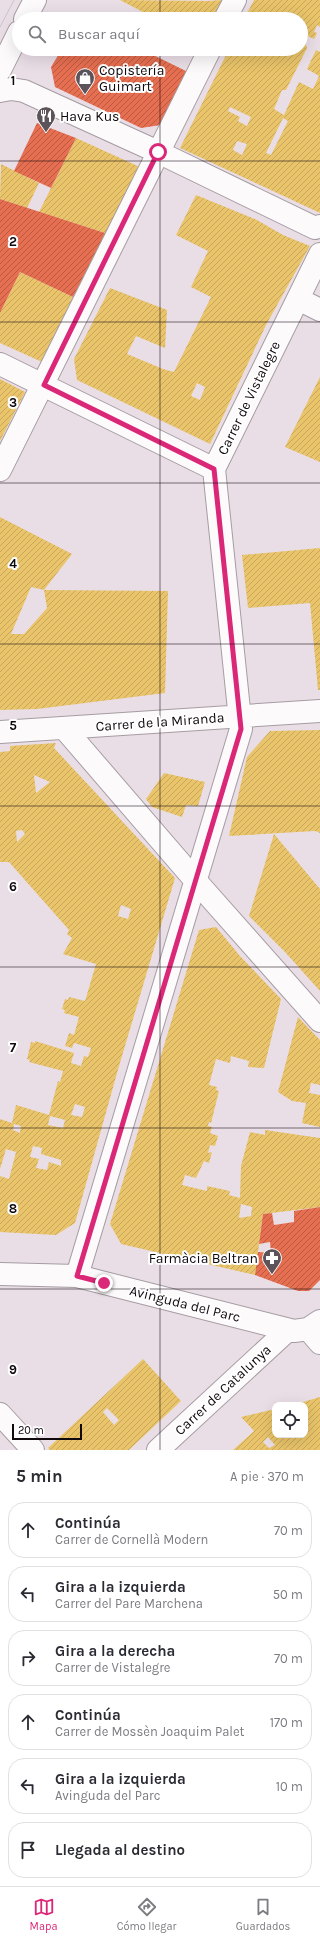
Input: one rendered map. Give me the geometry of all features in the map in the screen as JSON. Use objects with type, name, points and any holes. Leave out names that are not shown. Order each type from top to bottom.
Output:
[{"type":"street","points":[[29,12],[35,0]]},
{"type":"street","points":[[229,12],[235,0]]},
{"type":"street","points":[[0,70],[12,46]]},
{"type":"street","points":[[0,470],[44,385],[206,56]]},
{"type":"street","points":[[0,91],[11,89],[24,91],[158,152],[315,228],[320,226]]},
{"type":"street","name":"Carrer de Vistalegre","points":[[77,1276],[241,729],[236,698],[214,469],[320,254]]},
{"type":"street","points":[[298,299],[320,310]]},
{"type":"street","points":[[0,364],[214,469]]},
{"type":"street","name":"Carrer de la Miranda","points":[[0,732],[320,711]]},
{"type":"street","points":[[64,728],[195,880],[320,1021]]},
{"type":"street","name":"Avinguda del Parc","points":[[0,1274],[77,1276],[309,1331]]},
{"type":"street","name":"Carrer de Catalunya","points":[[158,1450],[309,1331]]},
{"type":"street","points":[[0,1414],[33,1450]]},
{"type":"building: Viviendas","points":[[120,0],[222,0],[216,12],[143,12]]},
{"type":"building: Viviendas","points":[[254,0],[320,0],[320,27],[317,25],[314,32],[317,33],[314,39],[308,36],[308,12],[248,12]]},
{"type":"building: Viviendas","points":[[316,50],[320,52],[320,213],[180,148],[226,56],[303,56],[286,90],[282,90],[274,109],[284,115],[299,82],[313,89],[319,76],[307,69]],"holes":[[[230,107],[251,117],[247,126],[238,121],[240,117],[228,111]],[[283,118],[288,121],[271,155],[266,153]],[[237,141],[247,144],[242,155],[233,150]]]},
{"type":"building: Viviendas","points":[[76,138],[142,168],[108,234],[39,212]]},
{"type":"building: Viviendas","points":[[1,164],[39,183],[27,208],[0,199]]},
{"type":"building: Viviendas","points":[[196,195],[257,220],[283,235],[310,246],[266,325],[210,444],[77,380],[74,359],[110,288],[167,310],[165,348],[136,336],[127,354],[174,372],[211,297],[191,287],[208,251],[176,235]],"holes":[[[197,383],[205,387],[200,400],[191,396]]]},
{"type":"building: Viviendas","points":[[20,272],[73,297],[42,362],[0,343],[0,313]]},
{"type":"building: Viviendas","points":[[320,377],[320,462],[285,447]]},
{"type":"building: Viviendas","points":[[0,379],[25,392],[0,441]]},
{"type":"building: Viviendas","points":[[0,517],[72,554],[44,590],[168,591],[165,693],[37,709],[0,710]],"holes":[[[31,587],[44,590],[47,608],[24,634],[11,634]]]},
{"type":"building: Viviendas","points":[[320,548],[320,690],[318,690],[310,603],[248,608],[242,555]]},
{"type":"building: Viviendas","points":[[320,730],[320,833],[315,831],[229,836],[247,757],[270,731]]},
{"type":"building: Viviendas","points":[[56,743],[54,748],[175,878],[119,1066],[75,1223],[56,1235],[0,1232],[0,1176],[9,1179],[16,1152],[6,1149],[0,1169],[0,1119],[12,1123],[16,1105],[49,1115],[58,1081],[60,1082],[63,1071],[29,1062],[30,1060],[27,1059],[31,1042],[35,1043],[35,1041],[74,1053],[71,1063],[81,1066],[84,1056],[88,1057],[91,1048],[74,1043],[72,1048],[65,1046],[69,1033],[74,1035],[79,1017],[64,1013],[65,1010],[62,1009],[65,999],[68,1000],[69,997],[85,1001],[96,964],[63,954],[72,938],[67,934],[69,930],[9,862],[0,862],[0,752],[10,751],[10,746]],"holes":[[[34,775],[50,782],[36,793]],[[22,830],[25,834],[17,842],[16,831]],[[121,905],[131,909],[128,919],[118,916]],[[75,1104],[85,1107],[82,1117],[71,1115]],[[50,1116],[65,1120],[63,1128],[48,1125]],[[14,1124],[21,1126],[20,1133],[13,1130]],[[33,1146],[42,1148],[41,1154],[61,1160],[61,1166],[49,1162],[47,1170],[36,1168],[39,1159],[30,1157]]]},
{"type":"building: Viviendas","points":[[164,773],[205,782],[198,806],[186,805],[182,817],[152,807],[146,799]]},
{"type":"building: Viviendas","points":[[274,834],[320,889],[320,991],[285,952],[249,916]]},
{"type":"building: Viviendas","points":[[216,927],[240,956],[281,999],[264,1068],[248,1067],[249,1061],[231,1056],[230,1063],[216,1059],[209,1085],[217,1087],[216,1090],[219,1091],[211,1123],[209,1122],[208,1126],[212,1127],[210,1133],[218,1136],[215,1146],[210,1145],[208,1153],[212,1152],[209,1163],[204,1161],[196,1178],[185,1175],[182,1185],[207,1191],[207,1186],[230,1191],[229,1195],[240,1198],[241,1166],[250,1132],[265,1135],[265,1130],[320,1138],[320,1207],[263,1214],[255,1275],[121,1244],[110,1224],[199,930]],"holes":[[[241,1204],[252,1207],[251,1216],[239,1218]]]},
{"type":"building: Viviendas","points":[[298,1017],[320,1040],[320,1085],[311,1083],[309,1093],[320,1095],[320,1127],[302,1123],[306,1103],[292,1101],[278,1092]]},
{"type":"building: Viviendas","points":[[143,1359],[181,1401],[129,1450],[50,1450],[48,1448]],"holes":[[[107,1408],[119,1420],[114,1425],[103,1412]]]},
{"type":"building: Viviendas","points":[[320,1397],[320,1450],[233,1450],[254,1431],[241,1417],[272,1410],[272,1438],[308,1438],[308,1402],[303,1402]],"holes":[[[268,1437],[275,1445],[269,1448],[263,1442]]]},
{"type":"building: Comercios","points":[[58,56],[155,56],[188,72],[161,125],[141,128],[55,87],[51,67]]},
{"type":"building: Comercios","points":[[37,123],[76,138],[51,188],[14,171]]},
{"type":"building: Comercios","points":[[0,199],[108,234],[73,297],[20,272],[0,313]]},
{"type":"building: Comercios","points":[[320,1207],[320,1280],[309,1291],[298,1291],[255,1275],[258,1252],[271,1253],[270,1242],[259,1244],[263,1214],[272,1213],[274,1225],[294,1222],[294,1211]]},
{"type":"tram line","points":[[0,27],[14,0]]},
{"type":"place","name":"Copistería Guimart","points":[[85,95]]},
{"type":"place","name":"Hava Kus","points":[[46,133]]},
{"type":"place","name":"Farmàcia Beltran","points":[[272,1275]]},
{"type":"route","points":[[104,1283],[77,1276],[241,729],[236,698],[214,469],[44,385],[158,152]]}]
